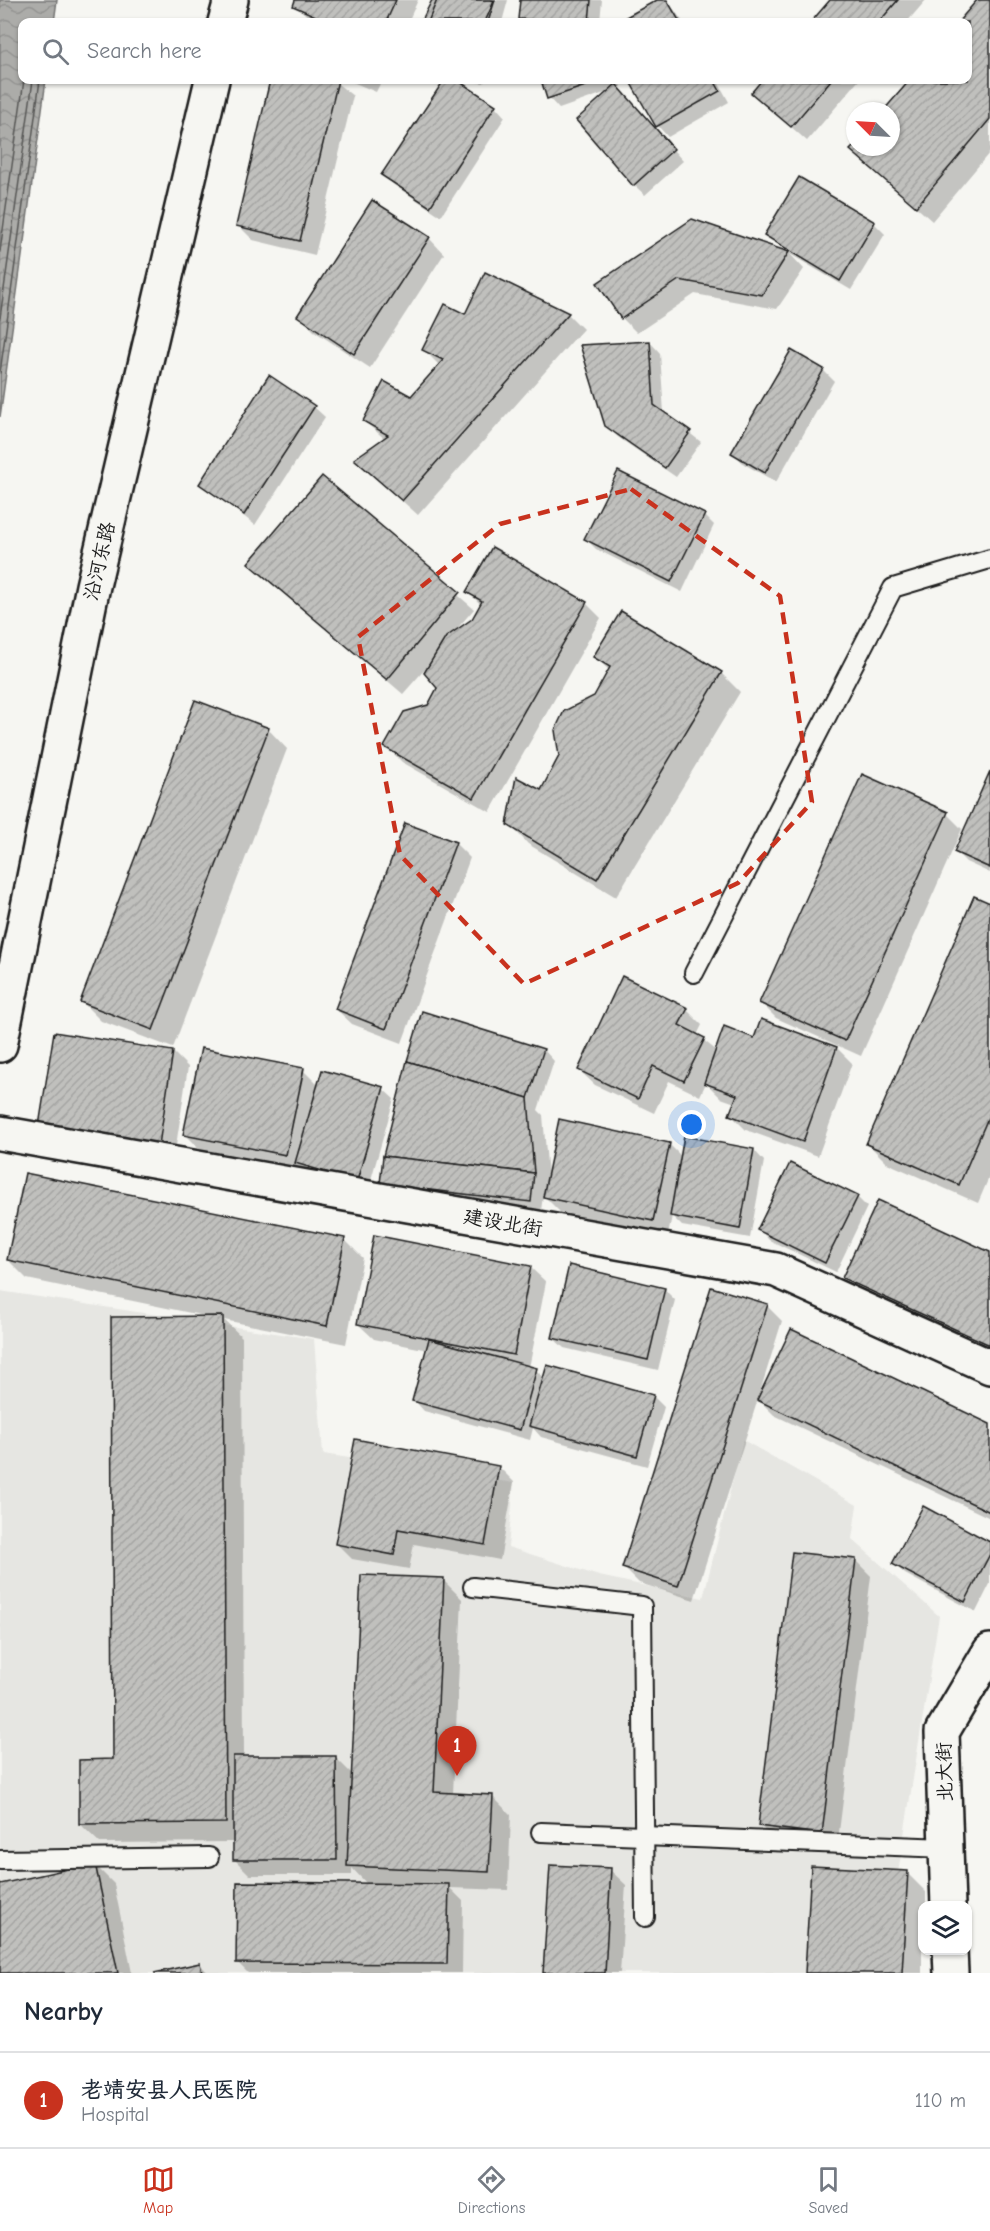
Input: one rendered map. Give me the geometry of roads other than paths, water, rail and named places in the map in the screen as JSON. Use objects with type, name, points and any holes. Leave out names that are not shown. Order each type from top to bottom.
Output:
[{"type":"street","points":[[226,18],[231,0]]},
{"type":"street","name":"沿河东路","points":[[0,1045],[93,586],[211,84]]},
{"type":"street","name":"建设北街","points":[[0,1133],[776,1270],[990,1366]]},
{"type":"street","name":"北大街","points":[[948,1901],[942,1732],[990,1651]]},
{"type":"street","points":[[950,1955],[951,1973]]},
{"type":"lane","points":[[694,973],[892,588],[990,559]]},
{"type":"lane","points":[[473,1587],[642,1606],[645,1917]]},
{"type":"lane","points":[[541,1832],[946,1848]]},
{"type":"lane","points":[[0,1860],[209,1857]]},
{"type":"water","points":[[0,0],[57,0],[55,18],[18,18],[18,84],[45,84],[0,417]]},
{"type":"place","name":"老靖安县人民医院","points":[[457,1776]]}]
